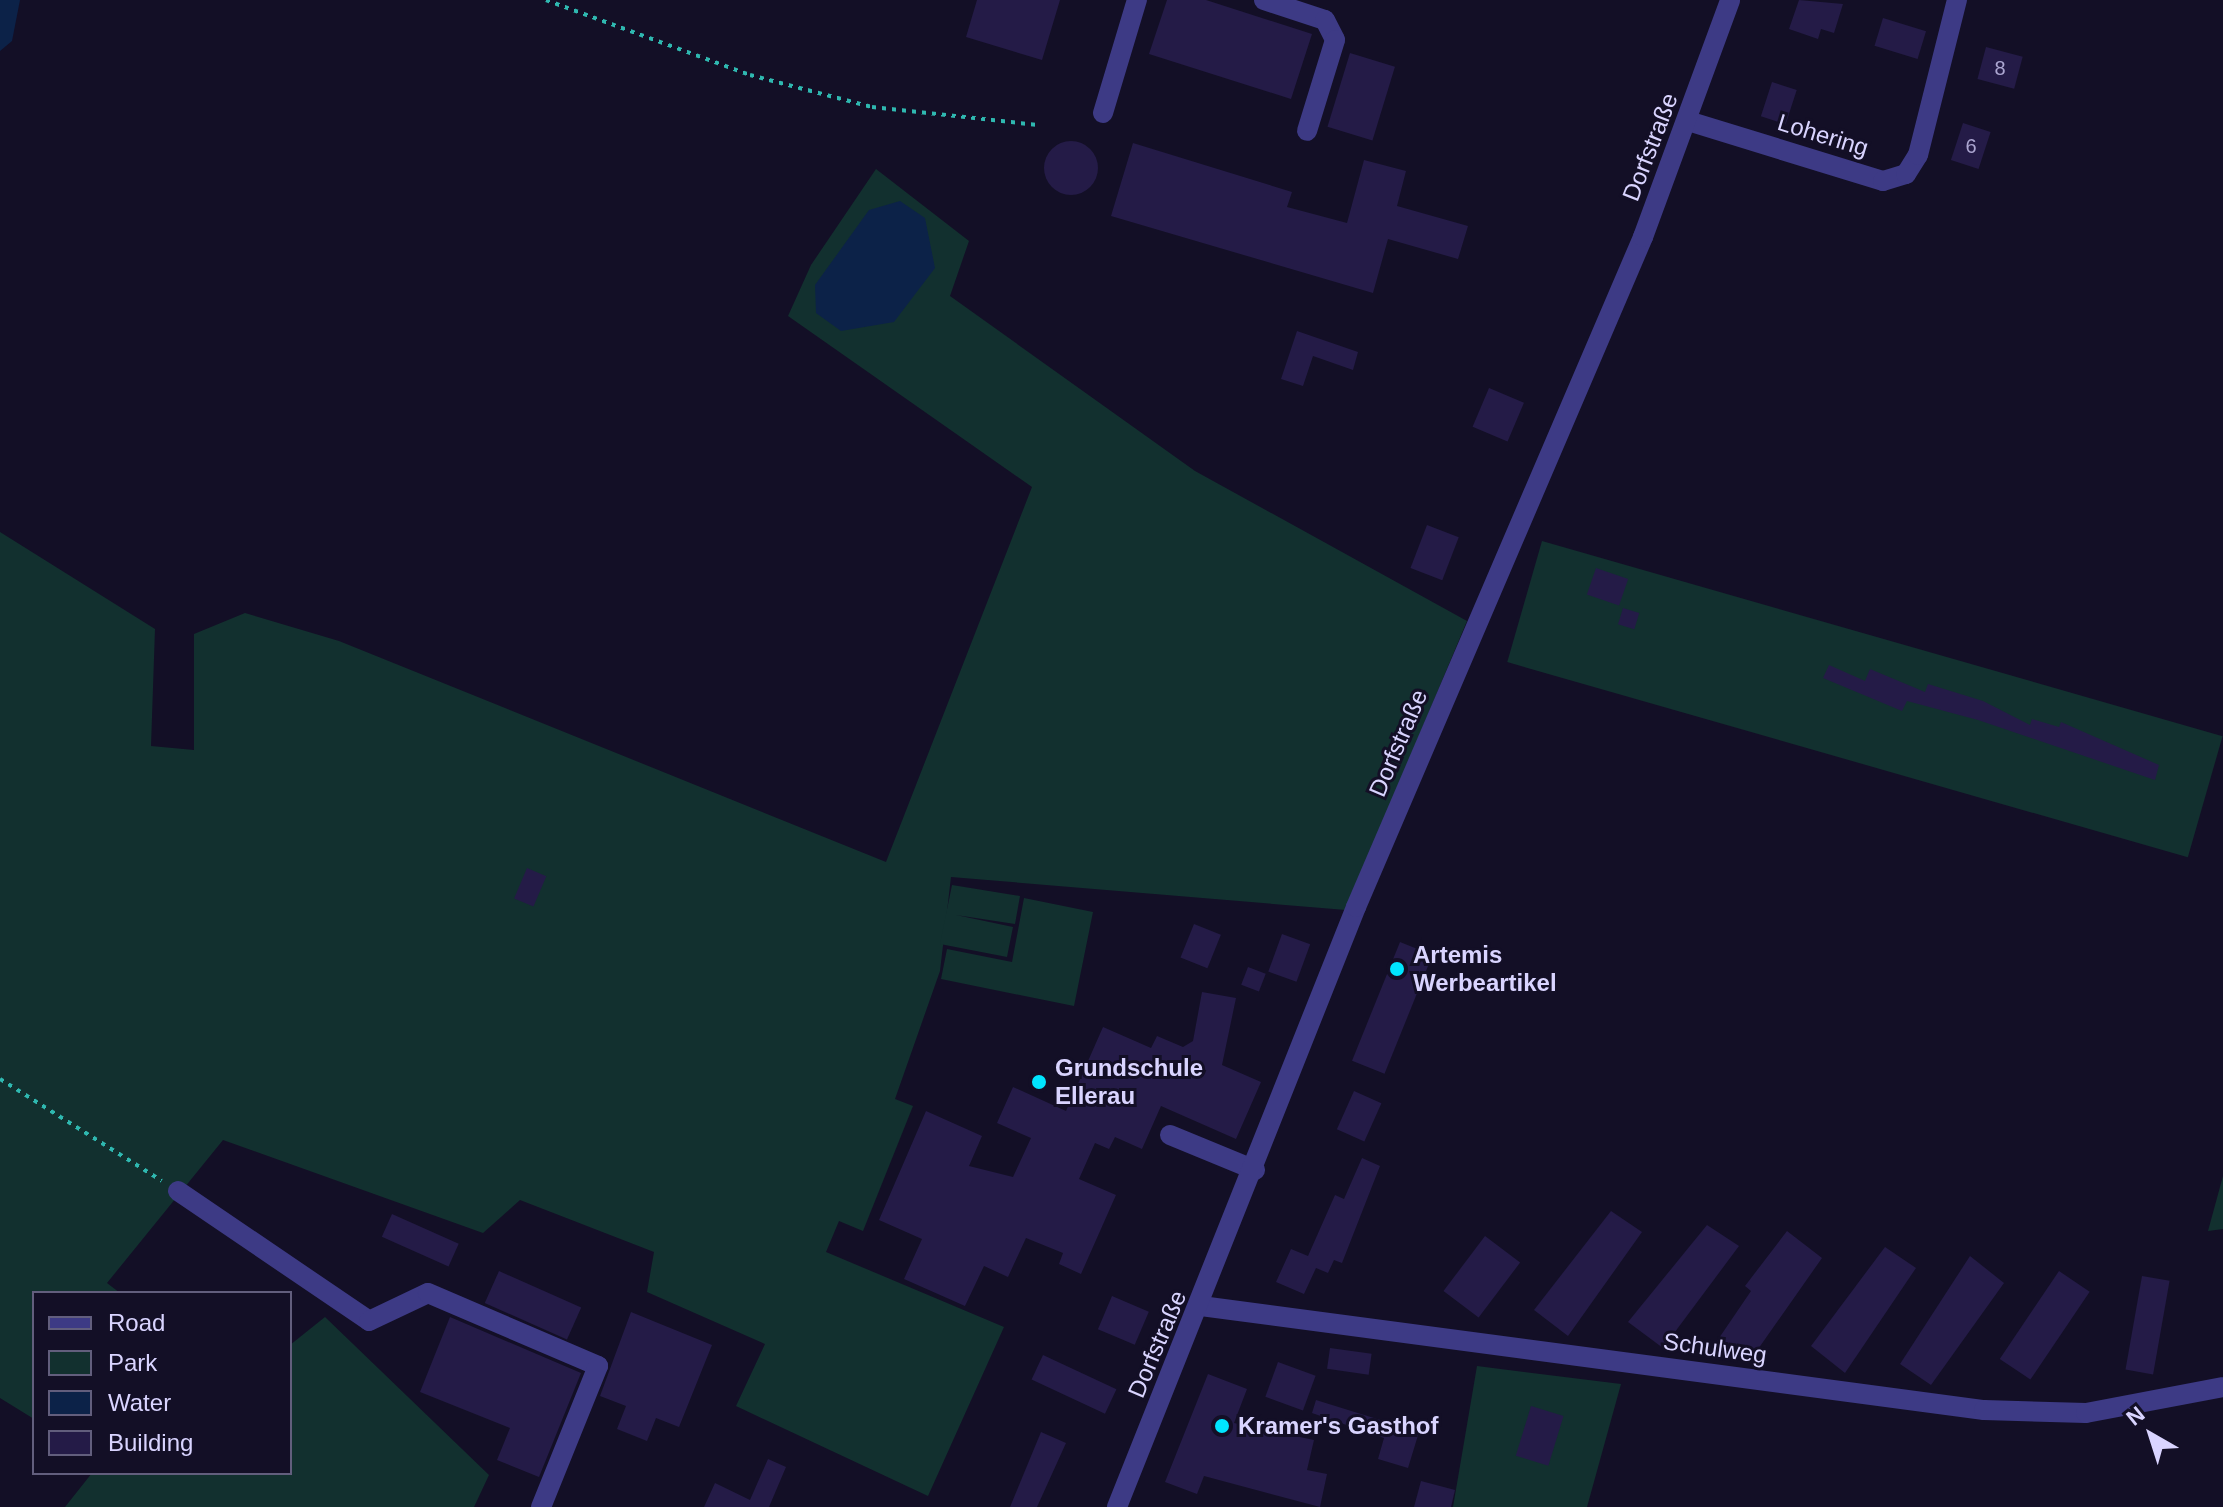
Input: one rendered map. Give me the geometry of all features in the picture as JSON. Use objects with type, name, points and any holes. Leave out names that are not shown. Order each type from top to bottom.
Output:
[{"type":"street","points":[[1103,113],[1137,0]]},
{"type":"street","points":[[1264,0],[1325,20],[1335,40],[1307,131]]},
{"type":"street","name":"Dorfstraße","points":[[1117,1507],[1201,1306],[1356,907],[1688,121],[1730,0]]},
{"type":"street","name":"Lohering","points":[[1688,121],[1883,181],[1906,174],[1918,155],[1957,0]]},
{"type":"street","points":[[1170,1135],[1255,1170]]},
{"type":"street","points":[[178,1191],[369,1321],[428,1293],[598,1366],[541,1507]]},
{"type":"street","name":"Schulweg","points":[[1201,1306],[1984,1410],[2086,1413],[2223,1387]]},
{"type":"path","points":[[546,0],[750,75],[872,107],[1038,125]]},
{"type":"path","points":[[0,1079],[178,1191]]},
{"type":"green space","points":[[876,169],[969,241],[950,296],[1195,471],[1467,621],[1346,910],[951,877],[940,971],[895,1099],[913,1106],[863,1231],[839,1221],[826,1252],[1004,1327],[928,1496],[736,1406],[765,1344],[647,1292],[654,1252],[520,1200],[483,1233],[223,1140],[107,1283],[117,1291],[32,1291],[32,1418],[0,1398],[0,532],[155,629],[151,746],[194,750],[194,634],[245,613],[339,641],[886,862],[1032,487],[788,316],[811,265]]},
{"type":"green space","points":[[1542,541],[2223,736],[2188,857],[1507,662]]},
{"type":"green space","points":[[952,885],[1020,896],[1015,924],[956,915],[1013,927],[1007,957],[940,944]]},
{"type":"green space","points":[[1024,898],[1093,912],[1074,1006],[941,979],[947,949],[1012,962]]},
{"type":"green space","points":[[2223,1176],[2223,1229],[2208,1231]]},
{"type":"green space","points":[[325,1317],[489,1475],[474,1507],[65,1507],[90,1475],[292,1475],[292,1343]]},
{"type":"green space","points":[[1477,1366],[1621,1384],[1587,1507],[1453,1507]]},
{"type":"water","points":[[0,0],[20,0],[12,41],[0,51]]},
{"type":"water","points":[[900,201],[925,218],[935,268],[894,322],[841,331],[816,313],[815,285],[869,210]]},
{"type":"building","points":[[977,0],[1060,0],[1042,60],[966,37]]},
{"type":"building","points":[[1167,0],[1206,0],[1312,34],[1291,99],[1149,54]]},
{"type":"building","points":[[1799,0],[1843,4],[1834,33],[1821,29],[1818,39],[1789,29]]},
{"type":"building","points":[[1883,18],[1926,31],[1918,59],[1875,46]]},
{"type":"building","points":[[1986,47],[2023,57],[2014,89],[1977,79]]},
{"type":"building","points":[[1350,53],[1395,67],[1372,140],[1327,127]]},
{"type":"building","points":[[1772,82],[1797,90],[1786,124],[1761,116]]},
{"type":"building","points":[[1963,123],[1991,132],[1979,169],[1951,160]]},
{"type":"building","points":[[1071,141],[1090,149],[1098,168],[1090,187],[1071,195],[1052,187],[1044,168],[1052,149]]},
{"type":"building","points":[[1133,143],[1292,192],[1287,207],[1347,223],[1364,160],[1406,171],[1397,206],[1468,226],[1458,259],[1388,239],[1373,293],[1111,216]]},
{"type":"building","points":[[1297,331],[1358,352],[1353,370],[1313,356],[1303,386],[1281,379]]},
{"type":"building","points":[[1489,388],[1524,403],[1508,442],[1473,427]]},
{"type":"building","points":[[1427,525],[1459,537],[1442,580],[1411,568]]},
{"type":"building","points":[[1596,568],[1628,579],[1619,606],[1587,594]]},
{"type":"building","points":[[1623,608],[1639,613],[1634,629],[1618,624]]},
{"type":"building","points":[[1829,665],[1865,681],[1870,669],[1925,692],[1928,684],[1983,701],[2030,725],[2032,719],[2059,727],[2061,722],[2159,765],[2155,780],[1978,720],[1907,701],[1902,711],[1823,678]]},
{"type":"building","points":[[527,868],[546,876],[533,907],[514,898]]},
{"type":"building","points":[[1194,924],[1221,935],[1207,968],[1181,957]]},
{"type":"building","points":[[1282,934],[1310,944],[1297,982],[1268,972]]},
{"type":"building","points":[[1400,942],[1432,955],[1385,1074],[1352,1061]]},
{"type":"building","points":[[1248,967],[1266,974],[1259,992],[1241,985]]},
{"type":"building","points":[[1202,992],[1236,998],[1222,1065],[1261,1082],[1236,1139],[1161,1106],[1142,1149],[1115,1137],[1109,1149],[1095,1143],[1079,1179],[1116,1195],[1081,1274],[1059,1264],[1063,1253],[1026,1238],[1008,1277],[984,1266],[965,1306],[904,1279],[922,1239],[879,1220],[926,1111],[982,1136],[969,1166],[1013,1177],[1031,1138],[997,1123],[1013,1087],[1066,1111],[1103,1027],[1151,1048],[1157,1036],[1183,1047],[1193,1041]]},
{"type":"building","points":[[1354,1091],[1381,1103],[1364,1142],[1337,1129]]},
{"type":"building","points":[[1362,1158],[1380,1166],[1342,1263],[1334,1260],[1328,1273],[1316,1268],[1304,1294],[1276,1282],[1291,1249],[1308,1256],[1335,1195],[1344,1199]]},
{"type":"building","points":[[1611,1211],[1642,1232],[1568,1336],[1534,1310]]},
{"type":"building","points":[[392,1214],[459,1244],[449,1267],[382,1237]]},
{"type":"building","points":[[1707,1225],[1739,1246],[1663,1348],[1628,1322]]},
{"type":"building","points":[[1787,1231],[1822,1258],[1749,1362],[1717,1341],[1751,1291],[1745,1286]]},
{"type":"building","points":[[1485,1236],[1520,1262],[1479,1318],[1443,1291]]},
{"type":"building","points":[[1885,1247],[1916,1268],[1845,1373],[1811,1346]]},
{"type":"building","points":[[1970,1256],[2004,1283],[1931,1385],[1900,1364]]},
{"type":"building","points":[[499,1271],[581,1308],[567,1340],[485,1303]]},
{"type":"building","points":[[2059,1271],[2090,1292],[2030,1380],[2000,1359]]},
{"type":"building","points":[[2142,1276],[2170,1281],[2153,1374],[2126,1370]]},
{"type":"building","points":[[1112,1296],[1149,1312],[1135,1345],[1098,1329]]},
{"type":"building","points":[[631,1312],[712,1345],[679,1427],[656,1418],[647,1441],[617,1429],[626,1406],[600,1396]]},
{"type":"building","points":[[450,1317],[581,1373],[539,1477],[497,1460],[510,1428],[420,1392]]},
{"type":"building","points":[[1330,1348],[1372,1354],[1369,1375],[1327,1369]]},
{"type":"building","points":[[1043,1355],[1116,1389],[1105,1414],[1032,1379]]},
{"type":"building","points":[[1278,1362],[1316,1376],[1303,1410],[1265,1397]]},
{"type":"building","points":[[1208,1374],[1247,1389],[1234,1423],[1314,1440],[1307,1470],[1327,1474],[1320,1507],[1204,1476],[1197,1494],[1165,1482]]},
{"type":"building","points":[[1316,1400],[1419,1432],[1408,1468],[1378,1459],[1384,1438],[1312,1413]]},
{"type":"building","points":[[1531,1406],[1564,1416],[1548,1466],[1516,1456]]},
{"type":"building","points":[[1041,1432],[1066,1443],[1037,1507],[1010,1507]]},
{"type":"building","points":[[768,1459],[786,1467],[769,1507],[704,1507],[715,1483],[750,1500]]},
{"type":"building","points":[[1421,1481],[1455,1490],[1451,1507],[1414,1507]]},
{"type":"place","name":"Artemis Werbeartikel","points":[[1397,969]]},
{"type":"place","name":"Grundschule Ellerau","points":[[1039,1082]]},
{"type":"place","name":"Kramer's Gasthof","points":[[1222,1426]]}]
